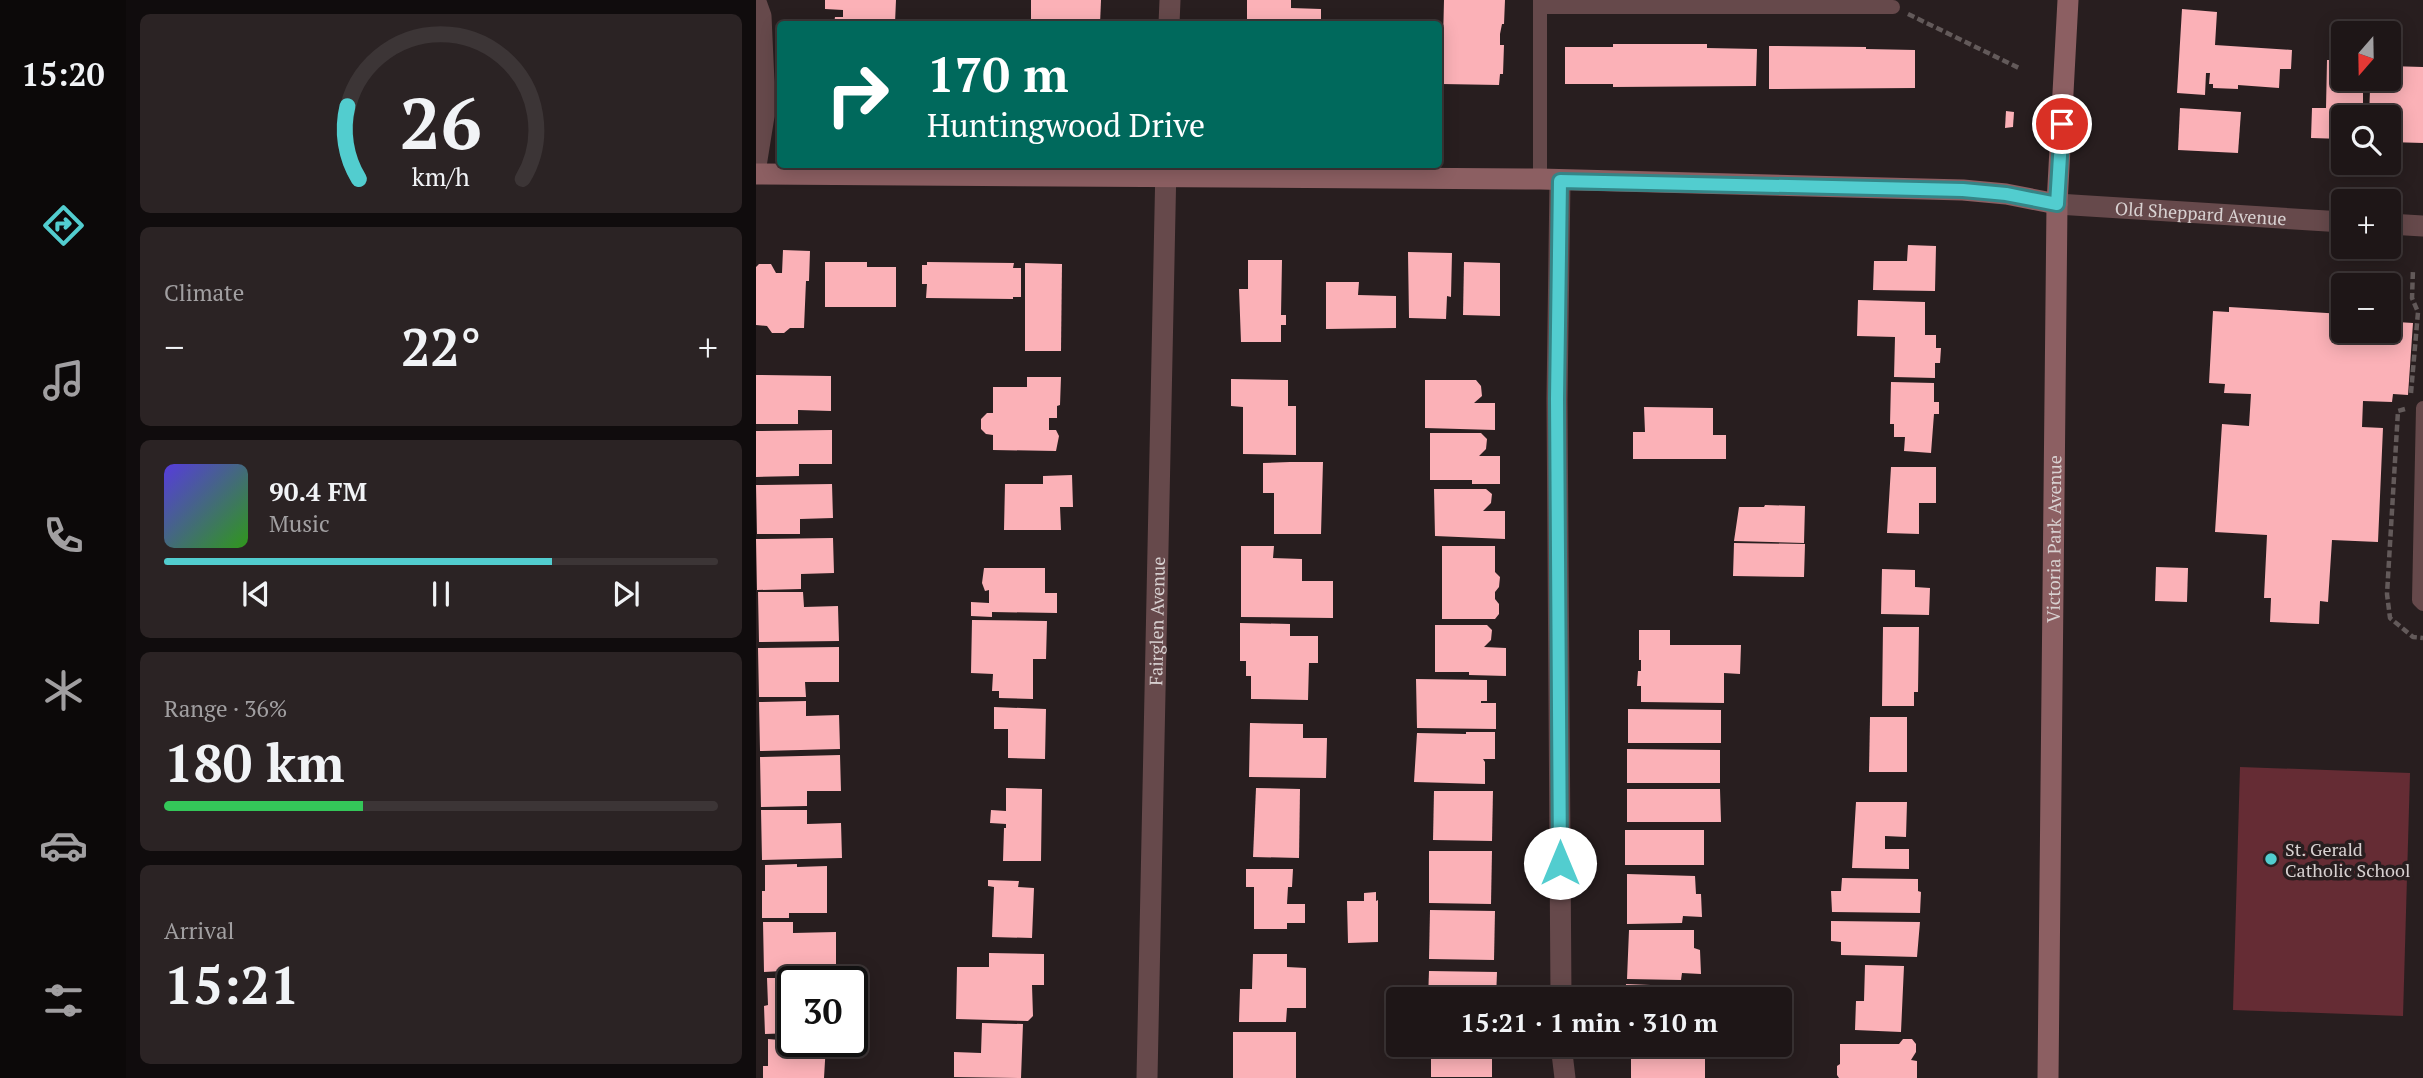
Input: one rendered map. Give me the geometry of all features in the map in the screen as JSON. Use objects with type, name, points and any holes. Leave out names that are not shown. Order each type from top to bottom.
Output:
[{"type":"street","points":[[1169,21],[1170,0]]},
{"type":"street","name":"Victoria Park Avenue","points":[[2048,1078],[2057,204],[2068,0]]},
{"type":"street","points":[[756,2],[761,16],[764,82],[764,116],[756,166]]},
{"type":"street","points":[[756,174],[1166,171],[1963,190],[2006,194],[2057,204]]},
{"type":"street","name":"Fairglen Avenue","points":[[1147,1078],[1166,171]]},
{"type":"street","points":[[1550,180],[1557,427],[1560,987]]},
{"type":"street","name":"Old Sheppard Avenue","points":[[2057,204],[2331,221]]},
{"type":"street","points":[[2401,225],[2423,226]]},
{"type":"street","points":[[1562,1057],[1565,1078]]},
{"type":"lane","points":[[1550,180],[1541,4],[1894,7]]},
{"type":"lane","points":[[2423,408],[2419,600],[2423,604]]},
{"type":"path","points":[[1894,7],[2021,69]]},
{"type":"shaded area","points":[[2240,767],[2410,773],[2403,1016],[2233,1010]]},
{"type":"building","points":[[825,0],[896,0],[895,21],[834,21],[835,17],[843,17],[843,10],[825,9]]},
{"type":"building","points":[[1031,0],[1101,0],[1100,21],[1031,21]]},
{"type":"building","points":[[1247,0],[1291,0],[1291,8],[1321,9],[1321,21],[1247,21]]},
{"type":"building","points":[[1444,0],[1505,0],[1504,24],[1500,34],[1500,45],[1504,45],[1503,74],[1500,74],[1499,85],[1442,84]]},
{"type":"building","points":[[2182,9],[2217,12],[2215,45],[2292,50],[2291,69],[2280,69],[2279,88],[2238,85],[2238,89],[2213,88],[2213,84],[2209,84],[2210,73],[2206,73],[2205,95],[2177,93]]},
{"type":"building","points":[[1613,44],[1707,44],[1707,48],[1757,49],[1756,86],[1613,87],[1613,84],[1565,84],[1565,47],[1613,47]]},
{"type":"building","points":[[1769,46],[1915,50],[1915,88],[1769,89]]},
{"type":"building","points":[[2327,60],[2331,60],[2331,91],[2363,91],[2363,105],[2331,105],[2331,139],[2311,138],[2312,108],[2326,108]]},
{"type":"building","points":[[2401,66],[2423,67],[2423,143],[2401,142],[2401,105],[2369,105],[2370,91],[2401,91]]},
{"type":"building","points":[[2180,108],[2241,112],[2238,153],[2178,150]]},
{"type":"building","points":[[2006,111],[2014,112],[2013,127],[2005,128]]},
{"type":"building","points":[[1908,245],[1936,246],[1935,291],[1873,290],[1874,261],[1907,261]]},
{"type":"building","points":[[783,250],[810,251],[804,328],[790,328],[784,333],[772,333],[767,326],[756,325],[756,267],[759,264],[771,264],[776,273],[782,273]]},
{"type":"building","points":[[1408,252],[1452,253],[1451,297],[1447,296],[1446,319],[1409,318]]},
{"type":"building","points":[[1248,260],[1282,260],[1281,315],[1286,315],[1286,325],[1281,325],[1281,342],[1241,342],[1239,289],[1248,289]]},
{"type":"building","points":[[825,262],[867,262],[867,267],[896,267],[896,307],[825,307]]},
{"type":"building","points":[[927,262],[1014,263],[1013,268],[1021,268],[1021,297],[926,298],[927,284],[922,284],[922,265],[927,265]]},
{"type":"building","points":[[1464,262],[1500,263],[1500,316],[1463,315]]},
{"type":"building","points":[[1025,263],[1062,264],[1061,351],[1025,351]]},
{"type":"building","points":[[1326,282],[1359,282],[1358,295],[1396,296],[1396,328],[1326,329]]},
{"type":"building","points":[[1858,300],[1925,302],[1925,335],[1936,335],[1936,348],[1941,348],[1940,363],[1935,363],[1935,378],[1894,377],[1895,337],[1857,336]]},
{"type":"building","points":[[2229,307],[2331,313],[2331,343],[2401,343],[2401,322],[2413,323],[2408,395],[2393,394],[2392,402],[2363,401],[2362,427],[2383,428],[2378,542],[2332,540],[2328,602],[2320,601],[2319,624],[2270,622],[2271,598],[2264,598],[2267,535],[2215,532],[2222,424],[2249,426],[2251,394],[2224,393],[2225,384],[2209,383],[2213,311],[2229,312]]},
{"type":"building","points":[[756,375],[831,376],[831,411],[798,410],[798,424],[756,424]]},
{"type":"building","points":[[1027,377],[1061,377],[1057,418],[1049,418],[1049,430],[1056,430],[1059,436],[1056,451],[993,450],[993,435],[986,434],[981,429],[981,419],[987,413],[993,413],[993,387],[1027,387]]},
{"type":"building","points":[[1231,379],[1288,380],[1288,406],[1296,406],[1296,455],[1243,454],[1243,407],[1231,406]]},
{"type":"building","points":[[1425,380],[1476,380],[1481,386],[1482,396],[1474,403],[1495,403],[1495,430],[1425,428]]},
{"type":"building","points":[[1891,382],[1934,383],[1934,402],[1939,402],[1939,414],[1934,414],[1931,453],[1904,451],[1905,437],[1894,437],[1894,424],[1890,424]]},
{"type":"building","points":[[1644,407],[1713,408],[1713,435],[1726,435],[1726,459],[1633,459],[1633,432],[1645,432]]},
{"type":"building","points":[[832,430],[832,464],[799,464],[799,476],[756,477],[756,431]]},
{"type":"building","points":[[1430,433],[1481,433],[1487,439],[1486,449],[1479,456],[1500,456],[1500,484],[1472,484],[1472,480],[1430,480]]},
{"type":"building","points":[[1323,462],[1321,534],[1274,534],[1274,493],[1263,493],[1263,463]]},
{"type":"building","points":[[1891,467],[1936,467],[1936,503],[1919,503],[1919,534],[1887,533]]},
{"type":"building","points":[[1072,475],[1073,507],[1060,507],[1061,530],[1004,530],[1005,484],[1043,484],[1043,476]]},
{"type":"building","points":[[832,484],[833,518],[800,519],[800,534],[757,534],[756,485]]},
{"type":"building","points":[[1434,489],[1486,489],[1492,494],[1491,503],[1483,511],[1505,511],[1505,539],[1435,536]]},
{"type":"building","points":[[1805,506],[1804,543],[1734,541],[1739,507]]},
{"type":"building","points":[[833,538],[834,573],[801,574],[801,589],[757,590],[756,539]]},
{"type":"building","points":[[1734,543],[1805,544],[1804,577],[1733,576]]},
{"type":"building","points":[[1241,546],[1274,546],[1273,558],[1302,559],[1302,581],[1333,581],[1333,618],[1241,617]]},
{"type":"building","points":[[1442,546],[1495,546],[1495,572],[1500,577],[1499,587],[1495,592],[1499,614],[1495,619],[1442,619]]},
{"type":"building","points":[[2156,567],[2188,568],[2187,602],[2155,601]]},
{"type":"building","points":[[984,568],[1045,568],[1045,593],[1057,593],[1057,613],[992,612],[992,617],[971,616],[971,602],[989,603],[989,590],[985,591],[982,583]]},
{"type":"building","points":[[1882,569],[1915,570],[1915,587],[1930,588],[1929,615],[1881,614]]},
{"type":"building","points":[[758,592],[803,592],[804,607],[838,606],[839,641],[759,642]]},
{"type":"building","points":[[972,620],[1047,621],[1046,659],[1033,659],[1033,699],[999,698],[999,691],[992,691],[993,674],[971,673]]},
{"type":"building","points":[[1240,623],[1290,624],[1290,636],[1318,636],[1318,663],[1309,663],[1308,700],[1251,699],[1251,676],[1246,676],[1246,661],[1240,661]]},
{"type":"building","points":[[1435,625],[1487,625],[1492,630],[1491,640],[1484,647],[1506,648],[1506,676],[1435,672]]},
{"type":"building","points":[[1883,627],[1919,627],[1918,692],[1914,692],[1914,706],[1882,706]]},
{"type":"building","points":[[1639,630],[1670,630],[1670,645],[1741,645],[1740,674],[1724,673],[1724,703],[1641,702],[1641,686],[1637,686],[1638,671],[1641,671]]},
{"type":"building","points":[[839,647],[839,682],[805,682],[806,697],[759,697],[758,648]]},
{"type":"building","points":[[1416,679],[1487,680],[1487,701],[1481,703],[1496,703],[1496,729],[1417,728]]},
{"type":"building","points":[[806,701],[806,716],[839,715],[840,749],[760,751],[759,702]]},
{"type":"building","points":[[994,707],[1046,709],[1045,759],[1008,758],[1008,729],[994,729]]},
{"type":"building","points":[[1628,709],[1721,710],[1721,743],[1628,743]]},
{"type":"building","points":[[1870,717],[1907,717],[1907,772],[1869,772]]},
{"type":"building","points":[[1250,723],[1303,724],[1303,738],[1327,738],[1326,778],[1249,777]]},
{"type":"building","points":[[1495,732],[1495,759],[1483,759],[1485,784],[1414,782],[1417,733]]},
{"type":"building","points":[[1627,749],[1720,750],[1720,783],[1627,783]]},
{"type":"building","points":[[840,755],[841,791],[807,791],[807,806],[761,807],[760,757]]},
{"type":"building","points":[[1006,788],[1042,789],[1041,861],[1003,861],[1006,824],[990,823],[991,810],[1006,811]]},
{"type":"building","points":[[1256,788],[1300,789],[1299,858],[1253,857]]},
{"type":"building","points":[[1627,789],[1720,789],[1721,822],[1627,822]]},
{"type":"building","points":[[1434,791],[1493,791],[1492,841],[1433,840]]},
{"type":"building","points":[[1856,802],[1907,802],[1906,837],[1885,836],[1885,849],[1909,849],[1909,869],[1852,868]]},
{"type":"building","points":[[761,810],[807,810],[807,824],[841,823],[842,858],[762,860]]},
{"type":"building","points":[[1625,830],[1704,830],[1704,865],[1625,865]]},
{"type":"building","points":[[1429,851],[1492,851],[1491,904],[1429,903]]},
{"type":"building","points":[[797,864],[797,867],[827,866],[827,913],[789,913],[789,918],[762,918],[765,865]]},
{"type":"building","points":[[1246,869],[1293,869],[1287,904],[1305,904],[1305,923],[1287,923],[1287,929],[1254,929],[1254,887],[1246,887]]},
{"type":"building","points":[[1627,874],[1695,876],[1696,894],[1701,894],[1702,917],[1683,916],[1682,923],[1627,924]]},
{"type":"building","points":[[1842,878],[1918,879],[1918,891],[1921,892],[1920,913],[1832,912],[1831,891],[1841,891]]},
{"type":"building","points":[[988,880],[1019,881],[1018,887],[1034,888],[1032,938],[992,937],[994,887],[988,886]]},
{"type":"building","points":[[1376,892],[1378,942],[1348,943],[1347,901],[1364,901],[1364,893]]},
{"type":"building","points":[[1430,910],[1495,911],[1494,960],[1429,959]]},
{"type":"building","points":[[1831,921],[1920,922],[1917,957],[1841,955],[1841,942],[1831,941]]},
{"type":"building","points":[[763,922],[793,922],[793,933],[836,932],[836,966],[777,966],[777,971],[764,972]]},
{"type":"building","points":[[1629,930],[1694,930],[1694,948],[1700,950],[1701,974],[1682,973],[1681,980],[1627,979]]},
{"type":"building","points":[[989,953],[1044,954],[1044,985],[1032,985],[1033,1016],[1028,1021],[956,1019],[957,967],[989,967]]},
{"type":"building","points":[[1253,954],[1287,954],[1287,967],[1306,968],[1306,1008],[1287,1008],[1286,1022],[1239,1022],[1240,989],[1252,989]]},
{"type":"building","points":[[1865,965],[1904,966],[1901,1032],[1855,1030],[1856,1001],[1864,1001]]},
{"type":"building","points":[[1429,971],[1497,972],[1496,987],[1428,987]]},
{"type":"building","points":[[767,978],[777,978],[777,1034],[765,1034],[764,1006],[768,1005]]},
{"type":"building","points":[[1626,984],[1700,987],[1626,987]]},
{"type":"building","points":[[982,1023],[1023,1024],[1021,1078],[954,1077],[954,1052],[981,1053]]},
{"type":"building","points":[[1233,1032],[1296,1032],[1296,1078],[1233,1078]]},
{"type":"building","points":[[768,1039],[777,1040],[777,1057],[825,1057],[824,1078],[763,1078],[763,1066],[768,1066]]},
{"type":"building","points":[[1903,1039],[1912,1039],[1916,1044],[1916,1052],[1911,1060],[1917,1061],[1917,1078],[1839,1078],[1837,1075],[1840,1044],[1899,1044]]},
{"type":"building","points":[[1431,1057],[1492,1057],[1492,1077],[1431,1077]]},
{"type":"building","points":[[1631,1057],[1705,1057],[1705,1078],[1631,1078]]},
{"type":"place","name":"St. Gerald Catholic School","points":[[2271,859]]},
{"type":"route","points":[[1560,863],[1557,399],[1560,181],[1963,190],[2006,194],[2057,204],[2062,124]]}]
